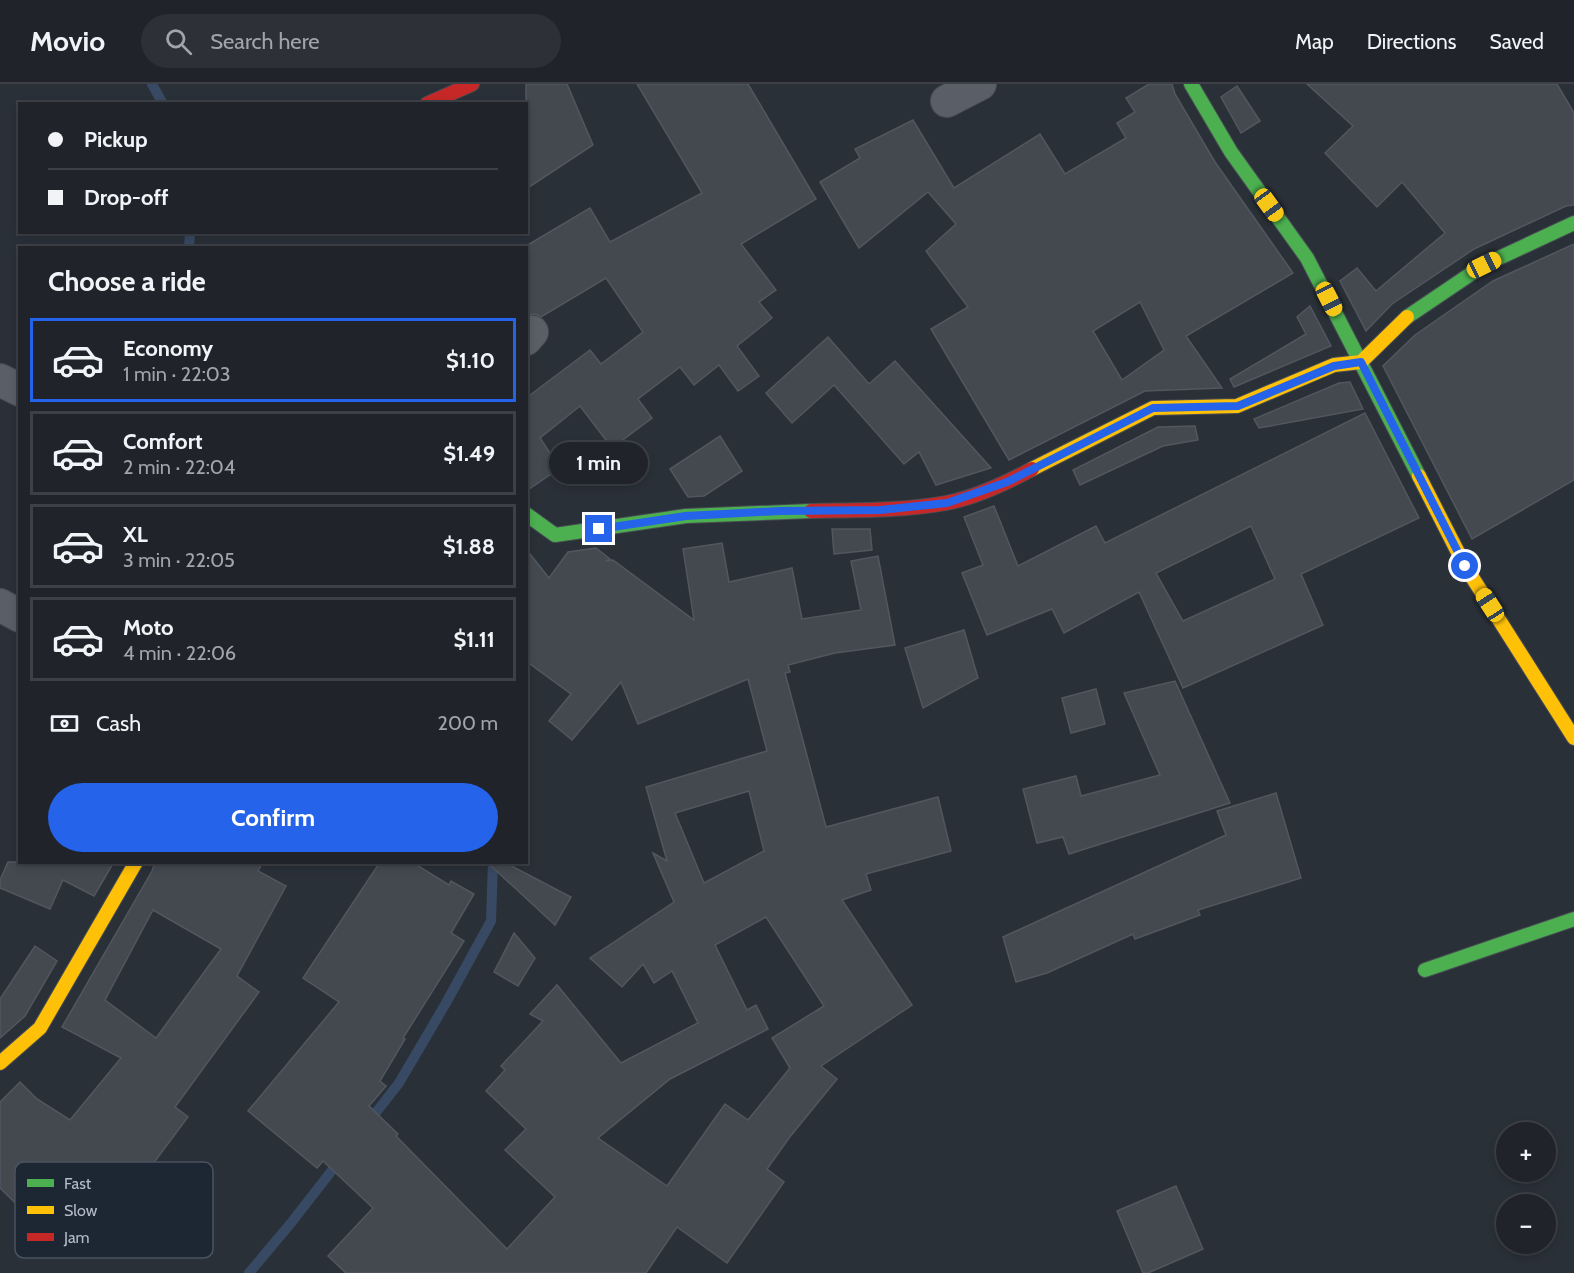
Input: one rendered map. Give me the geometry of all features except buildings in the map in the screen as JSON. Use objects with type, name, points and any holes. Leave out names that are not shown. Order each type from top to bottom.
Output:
[{"type":"street","points":[[432,102],[472,84]]},
{"type":"street","points":[[946,101],[980,84]]},
{"type":"street","points":[[1191,84],[1231,152],[1307,258],[1465,566],[1571,725]]},
{"type":"street","points":[[528,515],[555,535],[686,516],[780,511],[880,510],[947,503],[1007,482],[1153,408],[1238,406],[1334,366],[1361,362],[1403,320],[1484,265],[1574,223]]},
{"type":"street","points":[[0,380],[18,389]]},
{"type":"street","points":[[0,605],[18,615]]},
{"type":"street","points":[[0,1063],[40,1028],[135,864]]},
{"type":"street","points":[[1425,970],[1574,918]]},
{"type":"waterway","points":[[152,84],[162,102]]},
{"type":"waterway","points":[[189,246],[190,234]]},
{"type":"waterway","points":[[367,1124],[399,1083],[491,921],[493,864]]},
{"type":"waterway","points":[[249,1273],[340,1160]]},
{"type":"traffic: fast","points":[[1191,84],[1231,152],[1307,258],[1419,476]]},
{"type":"traffic: fast","points":[[1407,317],[1484,265],[1574,223]]},
{"type":"traffic: fast","points":[[528,515],[555,535],[686,516],[811,511]]},
{"type":"traffic: fast","points":[[1425,970],[1574,919]]},
{"type":"traffic: slow","points":[[1032,469],[1153,408],[1237,406],[1334,365],[1361,362],[1407,317]]},
{"type":"traffic: slow","points":[[1419,476],[1465,566],[1574,738]]},
{"type":"traffic: slow","points":[[0,1063],[40,1028],[135,864]]},
{"type":"traffic: jam","points":[[432,102],[472,84]]},
{"type":"traffic: jam","points":[[811,511],[896,509],[946,503],[990,489],[1032,469]]},
{"type":"route","points":[[599,529],[686,516],[780,511],[880,510],[947,503],[1007,482],[1153,408],[1238,406],[1334,366],[1361,362],[1465,566]]}]
